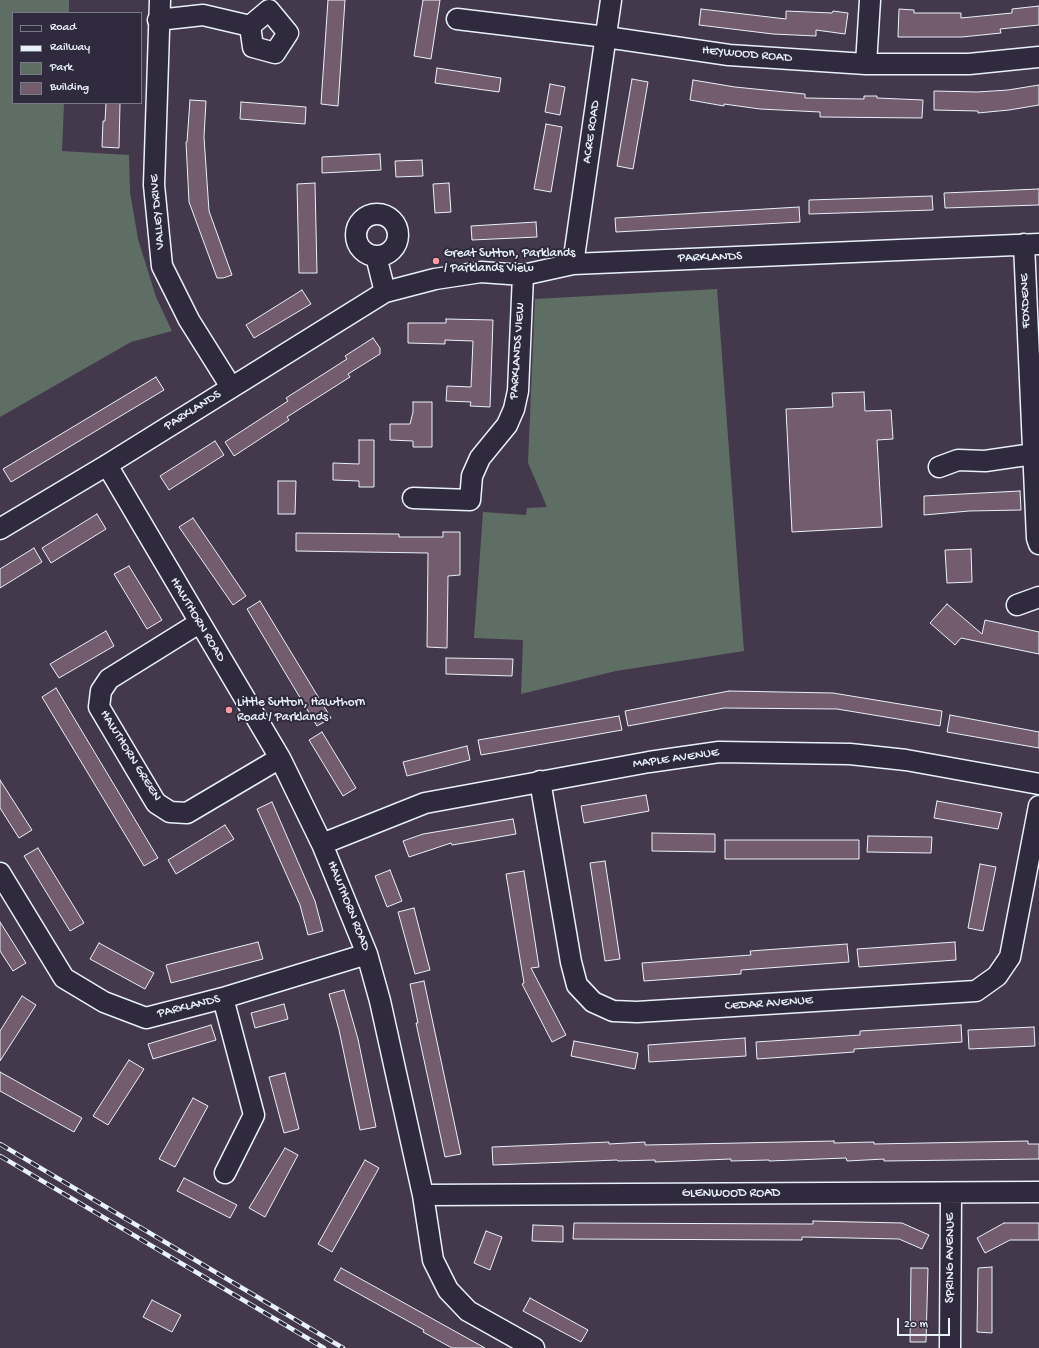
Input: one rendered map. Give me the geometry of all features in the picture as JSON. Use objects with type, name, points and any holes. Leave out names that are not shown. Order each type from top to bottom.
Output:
[{"type":"street","name":"VALLEY DRIVE","points":[[160,0],[158,20],[154,185],[162,266],[189,320],[231,387]]},
{"type":"street","name":"ACRE ROAD","points":[[573,264],[611,0]]},
{"type":"street","points":[[866,64],[870,0]]},
{"type":"street","points":[[158,20],[203,15],[250,26]]},
{"type":"street","name":"HEYWOOD ROAD","points":[[457,20],[606,37],[729,55],[866,64],[969,64],[1039,57]]},
{"type":"street","name":"PARKLANDS","points":[[0,529],[107,465],[385,292],[434,279],[482,272],[523,275],[573,264],[1031,244]]},
{"type":"street","name":"FOXDENE","points":[[1031,244],[1033,454],[1037,538],[1039,544]]},
{"type":"street","points":[[376,256],[385,292]]},
{"type":"street","name":"PARKLANDS VIEW","points":[[413,498],[470,500],[472,476],[480,458],[507,425],[514,410],[518,391],[523,275]]},
{"type":"street","points":[[939,468],[958,460],[985,461],[1033,454]]},
{"type":"street","name":"HAWTHORN ROAD","points":[[107,465],[280,758],[322,844],[367,954],[380,1001],[423,1195],[433,1260],[448,1290],[468,1311],[534,1348]]},
{"type":"street","points":[[1018,604],[1039,597]]},
{"type":"street","name":"HAWTHORN GREEN","points":[[199,623],[109,679],[101,691],[99,707],[156,803],[170,812],[187,813],[280,758]]},
{"type":"street","name":"MAPLE AVENUE","points":[[322,844],[425,803],[649,762],[719,752],[850,754],[906,760],[1039,784]]},
{"type":"street","name":"CEDAR AVENUE","points":[[540,781],[571,962],[578,986],[593,1002],[613,1011],[637,1012],[976,991],[997,976],[1010,957],[1039,806]]},
{"type":"street","name":"PARKLANDS","points":[[1,878],[64,978],[104,1002],[146,1018],[223,998],[367,954]]},
{"type":"street","points":[[223,998],[254,1114],[225,1173]]},
{"type":"street","name":"GLENWOOD ROAD","points":[[423,1195],[1039,1192]]},
{"type":"street","name":"SPRING AVENUE","points":[[950,1348],[951,1193]]},
{"type":"green space","points":[[0,0],[69,0],[69,12],[12,12],[12,104],[64,104],[62,151],[129,155],[130,192],[138,239],[156,297],[172,331],[131,342],[0,417]]},
{"type":"green space","points":[[717,289],[744,651],[616,671],[521,694],[523,640],[474,638],[483,512],[526,515],[527,508],[547,507],[528,463],[535,299]]},
{"type":"building","points":[[328,0],[345,0],[338,106],[321,104]]},
{"type":"building","points":[[423,0],[440,0],[431,59],[414,56]]},
{"type":"building","points":[[1039,6],[1039,25],[1000,29],[1001,33],[962,37],[898,37],[899,9],[914,10],[914,13],[961,13],[961,18],[1012,13],[1012,9]]},
{"type":"building","points":[[701,9],[786,19],[786,11],[832,13],[833,11],[848,13],[845,34],[816,30],[816,36],[773,34],[699,25]]},
{"type":"building","points":[[437,68],[501,78],[499,92],[435,83]]},
{"type":"building","points":[[632,79],[648,82],[633,169],[617,166]]},
{"type":"building","points":[[693,80],[735,87],[805,94],[805,98],[864,99],[864,96],[877,96],[877,98],[923,100],[922,118],[820,117],[820,112],[760,109],[724,104],[724,106],[690,100]]},
{"type":"building","points":[[550,84],[565,87],[560,115],[545,112]]},
{"type":"building","points":[[1039,85],[1039,105],[978,113],[978,111],[934,110],[934,91],[977,92],[1008,90]]},
{"type":"building","points":[[190,100],[206,101],[204,137],[209,211],[232,275],[223,278],[217,278],[189,202],[186,142]]},
{"type":"building","points":[[241,102],[306,107],[305,124],[240,119]]},
{"type":"building","points":[[106,104],[120,104],[119,148],[102,147],[103,121],[105,121]]},
{"type":"building","points":[[546,124],[562,127],[551,192],[534,189]]},
{"type":"building","points":[[380,154],[381,170],[322,173],[322,157]]},
{"type":"building","points":[[422,160],[423,176],[396,177],[395,161]]},
{"type":"building","points":[[315,183],[317,273],[299,273],[297,184]]},
{"type":"building","points":[[449,183],[451,212],[435,213],[433,184]]},
{"type":"building","points":[[1039,189],[1039,205],[945,208],[944,193]]},
{"type":"building","points":[[932,196],[933,210],[809,214],[809,200]]},
{"type":"building","points":[[799,207],[800,222],[616,232],[615,218]]},
{"type":"building","points":[[536,222],[537,237],[472,240],[471,226]]},
{"type":"building","points":[[302,290],[311,304],[254,338],[246,325]]},
{"type":"building","points":[[446,319],[493,320],[490,407],[470,406],[471,402],[446,401],[447,386],[471,387],[473,341],[445,340],[445,344],[408,343],[408,323],[446,323]]},
{"type":"building","points":[[373,338],[380,348],[380,354],[348,374],[350,377],[287,417],[289,420],[234,456],[225,442],[288,401],[286,398],[347,359],[345,356]]},
{"type":"building","points":[[156,377],[164,390],[11,482],[3,469]]},
{"type":"building","points":[[864,392],[865,411],[891,410],[893,439],[877,440],[882,527],[792,532],[786,409],[833,407],[832,393]]},
{"type":"building","points":[[413,402],[432,402],[432,447],[413,447],[413,441],[390,440],[390,424],[410,424],[413,412]]},
{"type":"building","points":[[359,440],[374,440],[374,487],[359,487],[359,481],[333,480],[333,463],[359,464]]},
{"type":"building","points":[[215,441],[224,455],[169,490],[160,476]]},
{"type":"building","points":[[278,481],[296,481],[295,514],[278,514]]},
{"type":"building","points":[[1020,491],[1021,510],[969,511],[924,515],[924,496]]},
{"type":"building","points":[[97,514],[106,529],[51,563],[42,548]]},
{"type":"building","points":[[193,518],[246,596],[233,605],[179,527]]},
{"type":"building","points":[[443,532],[460,532],[460,575],[448,576],[447,648],[427,647],[428,553],[296,551],[296,533],[399,534],[399,537],[443,537]]},
{"type":"building","points":[[34,548],[42,562],[0,588],[0,569]]},
{"type":"building","points":[[971,549],[972,582],[947,583],[945,550]]},
{"type":"building","points":[[129,566],[162,620],[147,629],[114,574]]},
{"type":"building","points":[[260,601],[331,718],[317,726],[247,609]]},
{"type":"building","points":[[947,604],[982,634],[985,620],[1039,632],[1039,654],[961,638],[955,645],[930,623]]},
{"type":"building","points":[[106,631],[114,646],[59,678],[50,664]]},
{"type":"building","points":[[446,658],[513,659],[512,676],[446,674]]},
{"type":"building","points":[[56,688],[158,858],[144,866],[42,697]]},
{"type":"building","points":[[729,691],[833,693],[942,711],[940,726],[837,709],[724,708],[628,726],[625,711]]},
{"type":"building","points":[[950,715],[1039,732],[1039,748],[947,732]]},
{"type":"building","points":[[619,716],[622,730],[481,755],[478,740]]},
{"type":"building","points":[[322,732],[356,788],[343,796],[309,740]]},
{"type":"building","points":[[467,746],[470,760],[407,776],[403,762]]},
{"type":"building","points":[[0,780],[32,830],[19,838],[0,808]]},
{"type":"building","points":[[646,795],[649,811],[584,823],[581,806]]},
{"type":"building","points":[[937,801],[1002,813],[998,829],[934,818]]},
{"type":"building","points":[[272,802],[315,901],[323,931],[308,935],[300,905],[257,809]]},
{"type":"building","points":[[513,819],[516,834],[452,845],[451,843],[409,857],[403,841],[423,834]]},
{"type":"building","points":[[225,825],[234,839],[176,874],[168,860]]},
{"type":"building","points":[[652,833],[715,834],[715,852],[652,851]]},
{"type":"building","points":[[868,836],[932,837],[931,853],[867,852]]},
{"type":"building","points":[[725,840],[859,840],[859,859],[725,859]]},
{"type":"building","points":[[38,848],[84,923],[70,931],[24,856]]},
{"type":"building","points":[[605,861],[620,959],[605,961],[590,863]]},
{"type":"building","points":[[980,864],[996,867],[983,931],[968,928]]},
{"type":"building","points":[[390,870],[402,901],[387,907],[375,876]]},
{"type":"building","points":[[524,871],[539,967],[531,968],[566,1035],[552,1042],[522,984],[524,983],[506,874]]},
{"type":"building","points":[[414,908],[430,970],[415,974],[398,912]]},
{"type":"building","points":[[0,922],[26,963],[13,971],[0,951]]},
{"type":"building","points":[[258,942],[263,959],[171,983],[166,965]]},
{"type":"building","points":[[955,942],[956,960],[859,967],[857,949]]},
{"type":"building","points":[[99,943],[154,973],[145,989],[90,959]]},
{"type":"building","points":[[847,944],[849,962],[741,970],[741,974],[644,981],[642,963],[751,955],[750,951]]},
{"type":"building","points":[[424,981],[461,1154],[445,1157],[416,1023],[418,1023],[410,984]]},
{"type":"building","points":[[344,990],[358,1039],[376,1127],[360,1130],[339,1030],[329,994]]},
{"type":"building","points":[[22,996],[36,1005],[0,1061],[0,1031]]},
{"type":"building","points":[[284,1004],[288,1019],[255,1028],[251,1013]]},
{"type":"building","points":[[211,1025],[216,1040],[153,1059],[148,1044]]},
{"type":"building","points":[[961,1025],[962,1042],[854,1049],[854,1052],[757,1059],[756,1042],[860,1035],[860,1031]]},
{"type":"building","points":[[1034,1027],[1035,1046],[969,1049],[968,1030]]},
{"type":"building","points":[[745,1038],[746,1056],[649,1062],[648,1045]]},
{"type":"building","points":[[574,1041],[638,1053],[635,1069],[571,1056]]},
{"type":"building","points":[[129,1060],[144,1069],[108,1125],[93,1116]]},
{"type":"building","points":[[0,1072],[82,1118],[74,1132],[0,1091]]},
{"type":"building","points":[[285,1073],[299,1129],[284,1133],[269,1077]]},
{"type":"building","points":[[193,1098],[208,1106],[175,1167],[159,1159]]},
{"type":"building","points":[[834,1141],[834,1143],[874,1142],[874,1144],[1028,1141],[1028,1144],[1039,1144],[1039,1159],[884,1161],[884,1159],[847,1161],[846,1158],[769,1161],[731,1161],[731,1159],[655,1162],[655,1160],[617,1160],[493,1165],[492,1147],[609,1142],[609,1144],[645,1142],[645,1145]]},
{"type":"building","points":[[285,1148],[298,1155],[265,1217],[249,1208]]},
{"type":"building","points":[[365,1160],[379,1168],[332,1252],[318,1244]]},
{"type":"building","points":[[184,1178],[237,1205],[230,1218],[177,1191]]},
{"type":"building","points":[[813,1221],[902,1223],[929,1235],[922,1249],[899,1239],[802,1237],[802,1240],[573,1239],[574,1223],[813,1224]]},
{"type":"building","points":[[1004,1223],[1039,1223],[1039,1240],[1010,1240],[985,1253],[977,1238]]},
{"type":"building","points":[[533,1225],[563,1226],[563,1242],[532,1241]]},
{"type":"building","points":[[486,1231],[502,1237],[490,1270],[474,1263]]},
{"type":"building","points":[[992,1267],[992,1333],[977,1332],[978,1268]]},
{"type":"building","points":[[341,1268],[485,1348],[452,1348],[423,1332],[424,1330],[334,1280]]},
{"type":"building","points":[[911,1268],[928,1268],[926,1342],[910,1342]]},
{"type":"building","points":[[530,1298],[588,1330],[581,1342],[523,1311]]},
{"type":"building","points":[[152,1300],[181,1315],[172,1332],[143,1317]]},
{"type":"railway","points":[[0,1144],[343,1348]]},
{"type":"railway","points":[[0,1156],[324,1348]]},
{"type":"place","name":"Great Sutton, Parklands / Parklands View","points":[[436,261]]},
{"type":"place","name":"Little Sutton, Hawthorn Road / Parklands","points":[[229,710]]}]
